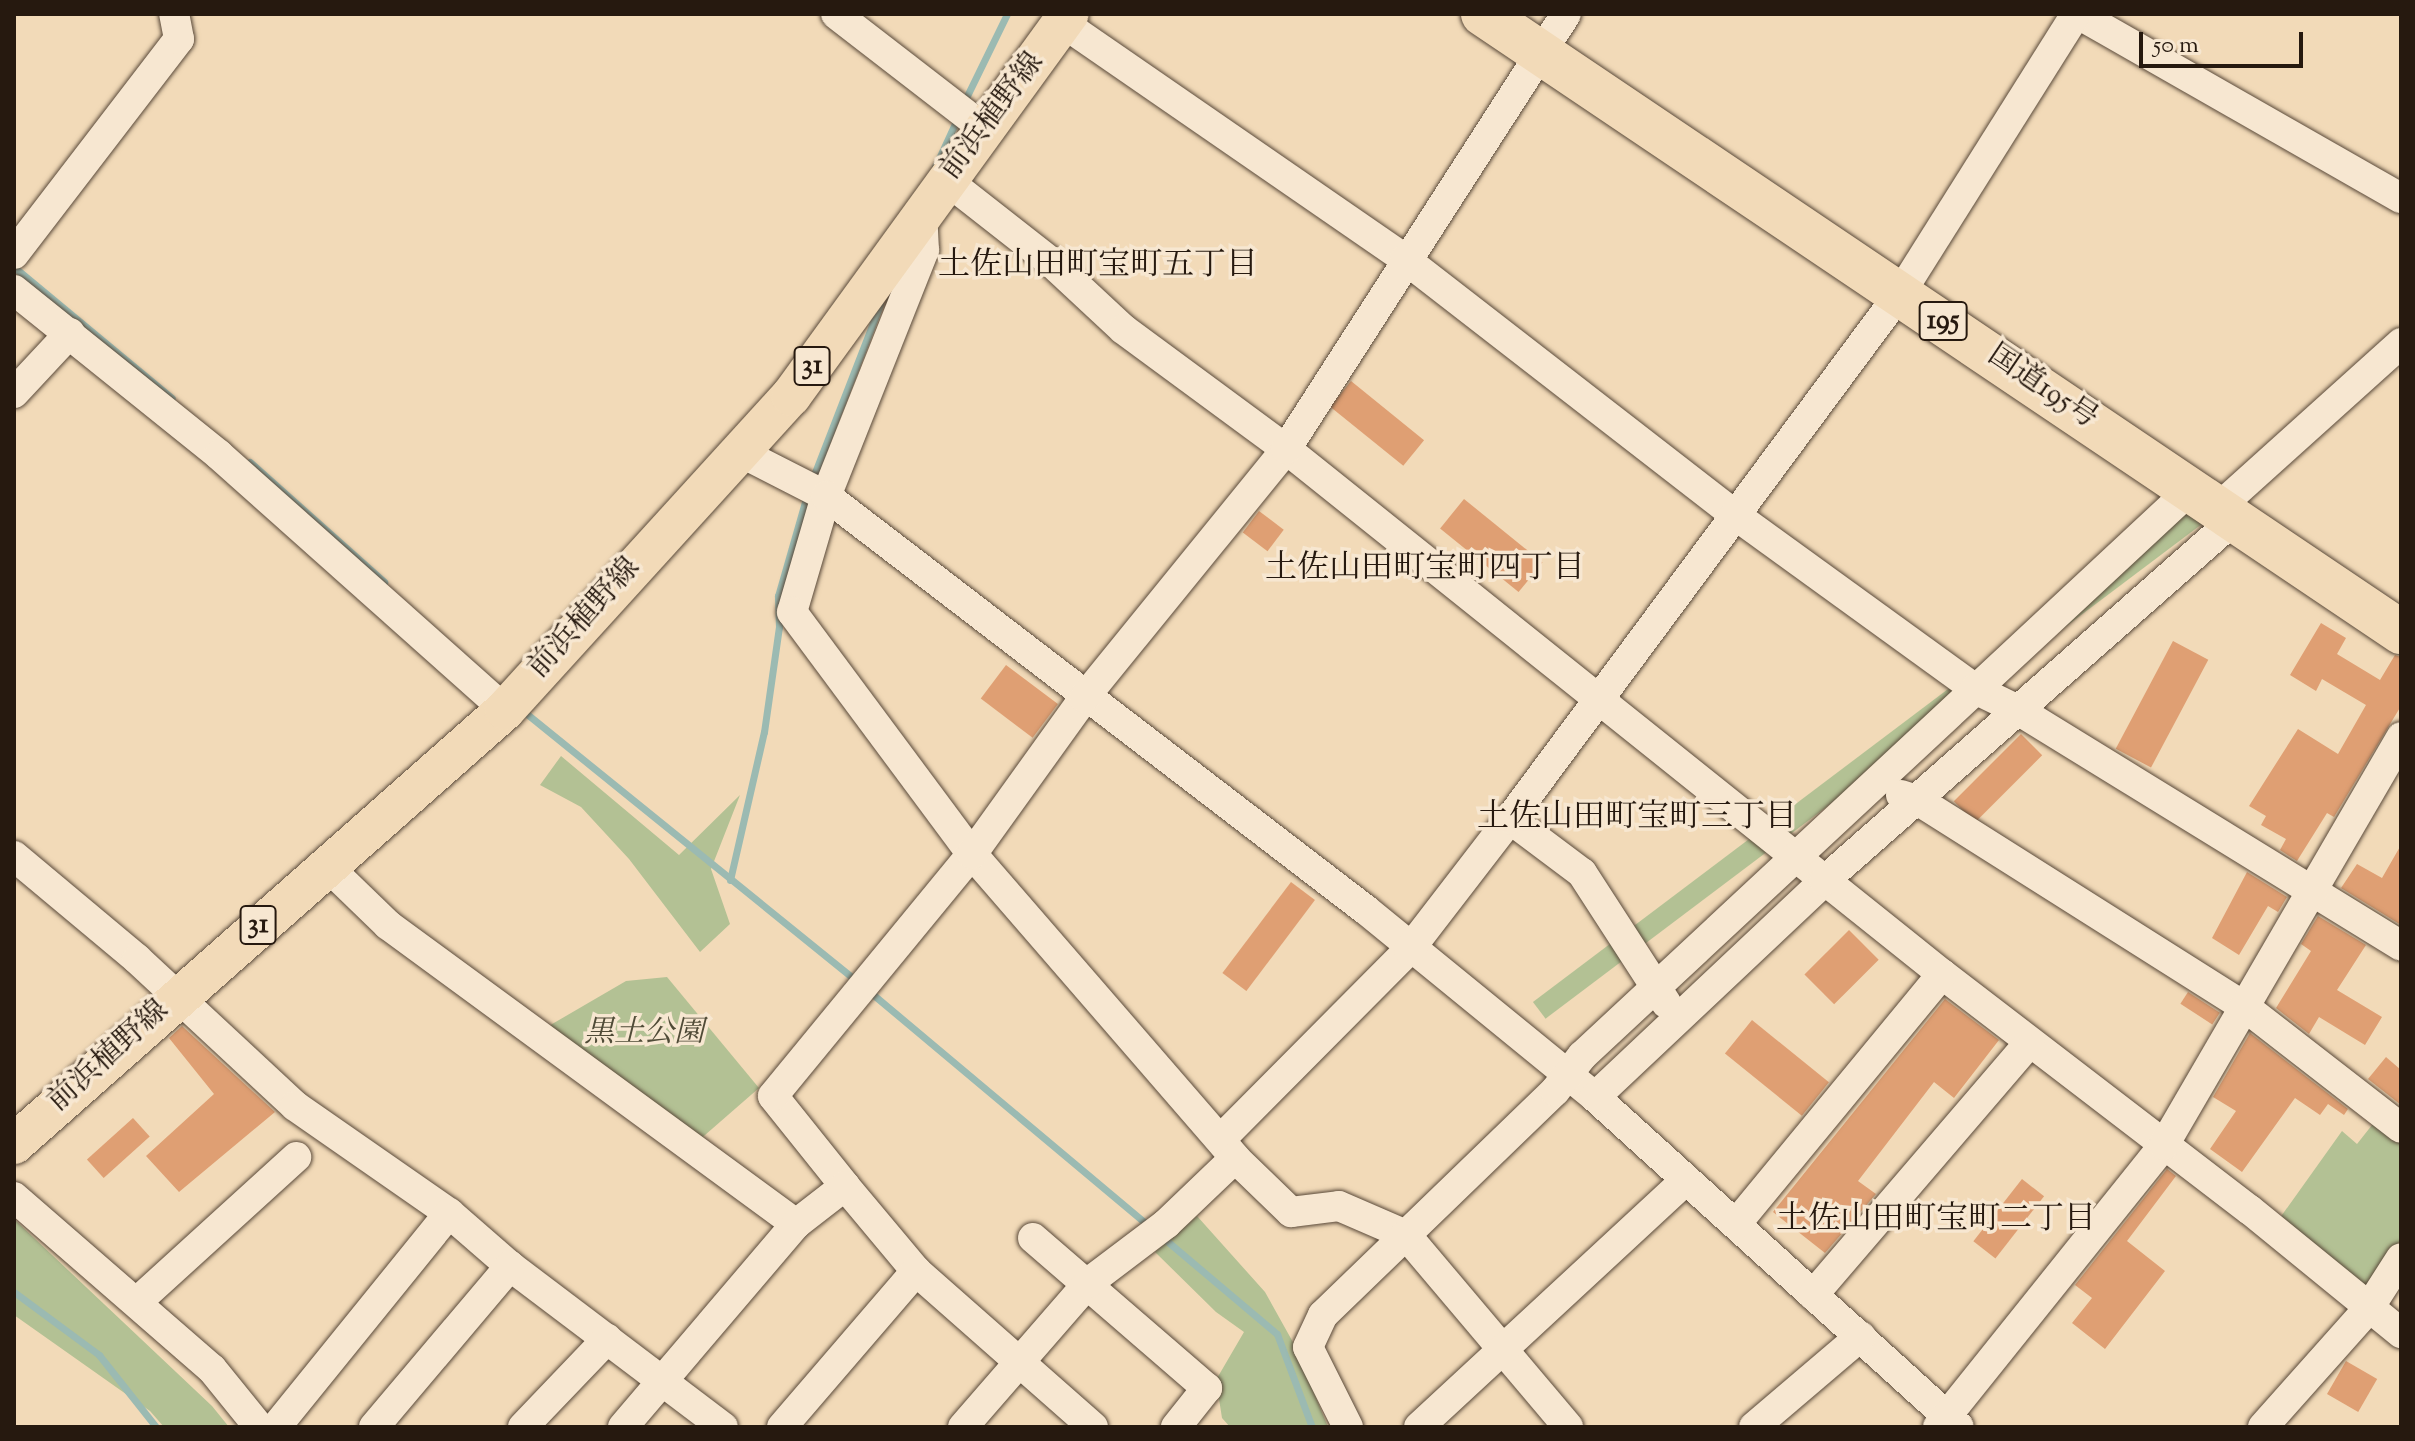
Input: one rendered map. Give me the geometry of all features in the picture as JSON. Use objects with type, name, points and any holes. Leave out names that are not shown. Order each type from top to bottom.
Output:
[{"type":"highway","name":"国道195号","points":[[1483,14],[1901,292],[2401,632]]},
{"type":"main road","name":"前浜植野線","points":[[14,1144],[177,995],[513,700],[791,396],[945,179],[969,117],[1066,18]]},
{"type":"street","points":[[15,252],[179,39],[174,14]]},
{"type":"street","points":[[836,14],[969,117]]},
{"type":"street","points":[[1093,1427],[916,1271],[773,1096],[972,854],[1084,698],[1286,449],[1405,259],[1544,55],[1566,14]]},
{"type":"street","points":[[963,1427],[1088,1283],[1166,1224],[1228,1149],[1409,950],[1510,819],[1599,695],[1901,292],[2077,14],[2401,198]]},
{"type":"street","points":[[1066,18],[1405,259],[1735,515],[1975,689],[2018,710],[2314,889],[2401,946]]},
{"type":"street","points":[[945,179],[1051,262],[1123,329],[1286,449],[1599,695],[1824,881],[2401,1333]]},
{"type":"street","points":[[922,212],[924,250],[815,490],[792,612],[972,854],[1228,1149],[1291,1212],[1339,1206],[1406,1235],[1568,1427]]},
{"type":"street","points":[[14,290],[513,700]]},
{"type":"street","points":[[14,393],[70,333]]},
{"type":"street","points":[[1348,1427],[1308,1347],[1323,1315],[1567,1074],[1975,689],[2216,505],[2401,343]]},
{"type":"street","points":[[740,452],[815,490],[1366,910],[1409,950],[1595,1097],[1861,1336],[1949,1424],[2164,1145],[2401,737]]},
{"type":"street","points":[[1595,1097],[1824,881],[1919,801],[2018,710],[2216,505]]},
{"type":"street","points":[[1882,777],[1904,797],[1919,801],[2245,1007],[2401,1128]]},
{"type":"street","points":[[1510,819],[1582,873],[1677,1017]]},
{"type":"street","points":[[14,856],[177,995],[295,1106],[449,1213],[510,1266],[723,1427]]},
{"type":"street","points":[[327,866],[388,925],[796,1224]]},
{"type":"street","points":[[1736,1224],[1942,974]]},
{"type":"street","points":[[1813,1295],[2030,1042]]},
{"type":"street","points":[[138,1301],[296,1157]]},
{"type":"street","points":[[1419,1427],[1504,1352],[1686,1180]]},
{"type":"street","points":[[623,1427],[796,1224],[845,1186]]},
{"type":"street","points":[[14,1197],[138,1301],[212,1369],[259,1427]]},
{"type":"street","points":[[276,1427],[449,1213]]},
{"type":"street","points":[[1033,1238],[1207,1388],[1178,1426]]},
{"type":"street","points":[[2263,1427],[2369,1308],[2401,1258]]},
{"type":"street","points":[[374,1427],[510,1266]]},
{"type":"street","points":[[782,1427],[916,1271]]},
{"type":"street","points":[[1754,1427],[1861,1336]]},
{"type":"street","points":[[523,1427],[607,1339]]},
{"type":"green space","points":[[2191,506],[2204,523],[1546,1019],[1533,1002]]},
{"type":"green space","points":[[561,756],[679,855],[740,795],[711,869],[730,924],[700,952],[629,859],[581,807],[540,785]]},
{"type":"green space","name":"黒土公園","points":[[667,977],[759,1088],[697,1142],[547,1027],[626,981]]},
{"type":"green space","points":[[2376,1120],[2401,1140],[2401,1239],[2364,1292],[2277,1222],[2342,1131],[2357,1144]]},
{"type":"green space","points":[[1197,1216],[1265,1292],[1294,1344],[1328,1427],[1230,1427],[1222,1418],[1216,1380],[1244,1332],[1216,1312],[1155,1252]]},
{"type":"green space","points":[[14,1219],[212,1406],[229,1427],[164,1427],[150,1411],[14,1315]]},
{"type":"building","points":[[1351,381],[1424,440],[1403,466],[1330,407]]},
{"type":"building","points":[[1464,499],[1542,563],[1519,592],[1440,529]]},
{"type":"building","points":[[1259,511],[1284,530],[1268,551],[1243,533]]},
{"type":"building","points":[[2321,623],[2346,638],[2337,654],[2380,680],[2395,655],[2401,657],[2401,706],[2334,817],[2327,813],[2297,861],[2280,850],[2286,839],[2261,825],[2266,816],[2249,806],[2298,729],[2338,754],[2366,705],[2322,679],[2316,691],[2290,675]]},
{"type":"building","points":[[2173,641],[2208,660],[2151,767],[2116,749]]},
{"type":"building","points":[[1006,665],[1058,704],[1033,738],[981,699]]},
{"type":"building","points":[[2021,734],[2042,755],[1975,822],[1954,801]]},
{"type":"building","points":[[2401,845],[2401,925],[2341,888],[2357,864],[2382,878]]},
{"type":"building","points":[[2247,872],[2287,897],[2278,912],[2268,906],[2239,955],[2212,938]]},
{"type":"building","points":[[1291,882],[1315,900],[1246,991],[1222,973]]},
{"type":"building","points":[[2318,916],[2366,945],[2337,990],[2382,1017],[2365,1045],[2319,1017],[2309,1034],[2276,1008],[2311,951],[2301,944]]},
{"type":"building","points":[[1849,930],[1879,960],[1834,1004],[1804,975]]},
{"type":"building","points":[[2188,992],[2220,1013],[2212,1024],[2180,1004]]},
{"type":"building","points":[[1945,999],[1999,1040],[1954,1098],[1934,1082],[1858,1181],[1876,1194],[1825,1253],[1773,1212]]},
{"type":"building","points":[[1752,1020],[1829,1082],[1802,1116],[1725,1053]]},
{"type":"building","points":[[182,1026],[275,1112],[179,1192],[146,1156],[214,1094],[169,1038]]},
{"type":"building","points":[[2250,1033],[2348,1109],[2344,1115],[2328,1104],[2320,1115],[2295,1098],[2242,1172],[2210,1149],[2236,1111],[2213,1097]]},
{"type":"building","points":[[2386,1057],[2401,1070],[2401,1105],[2368,1079]]},
{"type":"building","points":[[133,1118],[150,1137],[104,1178],[87,1159]]},
{"type":"building","points":[[2167,1169],[2176,1176],[2127,1241],[2165,1271],[2105,1349],[2072,1323],[2092,1298],[2075,1285]]},
{"type":"building","points":[[2022,1179],[2044,1196],[1995,1258],[1973,1241]]},
{"type":"building","points":[[2346,1361],[2377,1379],[2358,1412],[2327,1394]]},
{"type":"waterway","points":[[964,102],[1007,14]]},
{"type":"waterway","points":[[935,167],[958,117]]},
{"type":"waterway","points":[[14,267],[172,398]]},
{"type":"waterway","points":[[812,480],[880,305]]},
{"type":"waterway","points":[[250,462],[384,582]]},
{"type":"waterway","points":[[730,880],[764,732],[779,627],[778,596],[807,495]]},
{"type":"waterway","points":[[522,710],[857,981]]},
{"type":"waterway","points":[[870,992],[1151,1228]]},
{"type":"waterway","points":[[1161,1236],[1277,1334],[1312,1427]]},
{"type":"waterway","points":[[14,1292],[99,1355],[156,1427]]},
{"type":"district","name":"土佐山田町宝町五丁目","points":[[1098,266]]},
{"type":"district","name":"土佐山田町宝町四丁目","points":[[1425,569]]},
{"type":"district","name":"土佐山田町宝町三丁目","points":[[1637,818]]},
{"type":"district","name":"土佐山田町宝町二丁目","points":[[1936,1220]]}]
